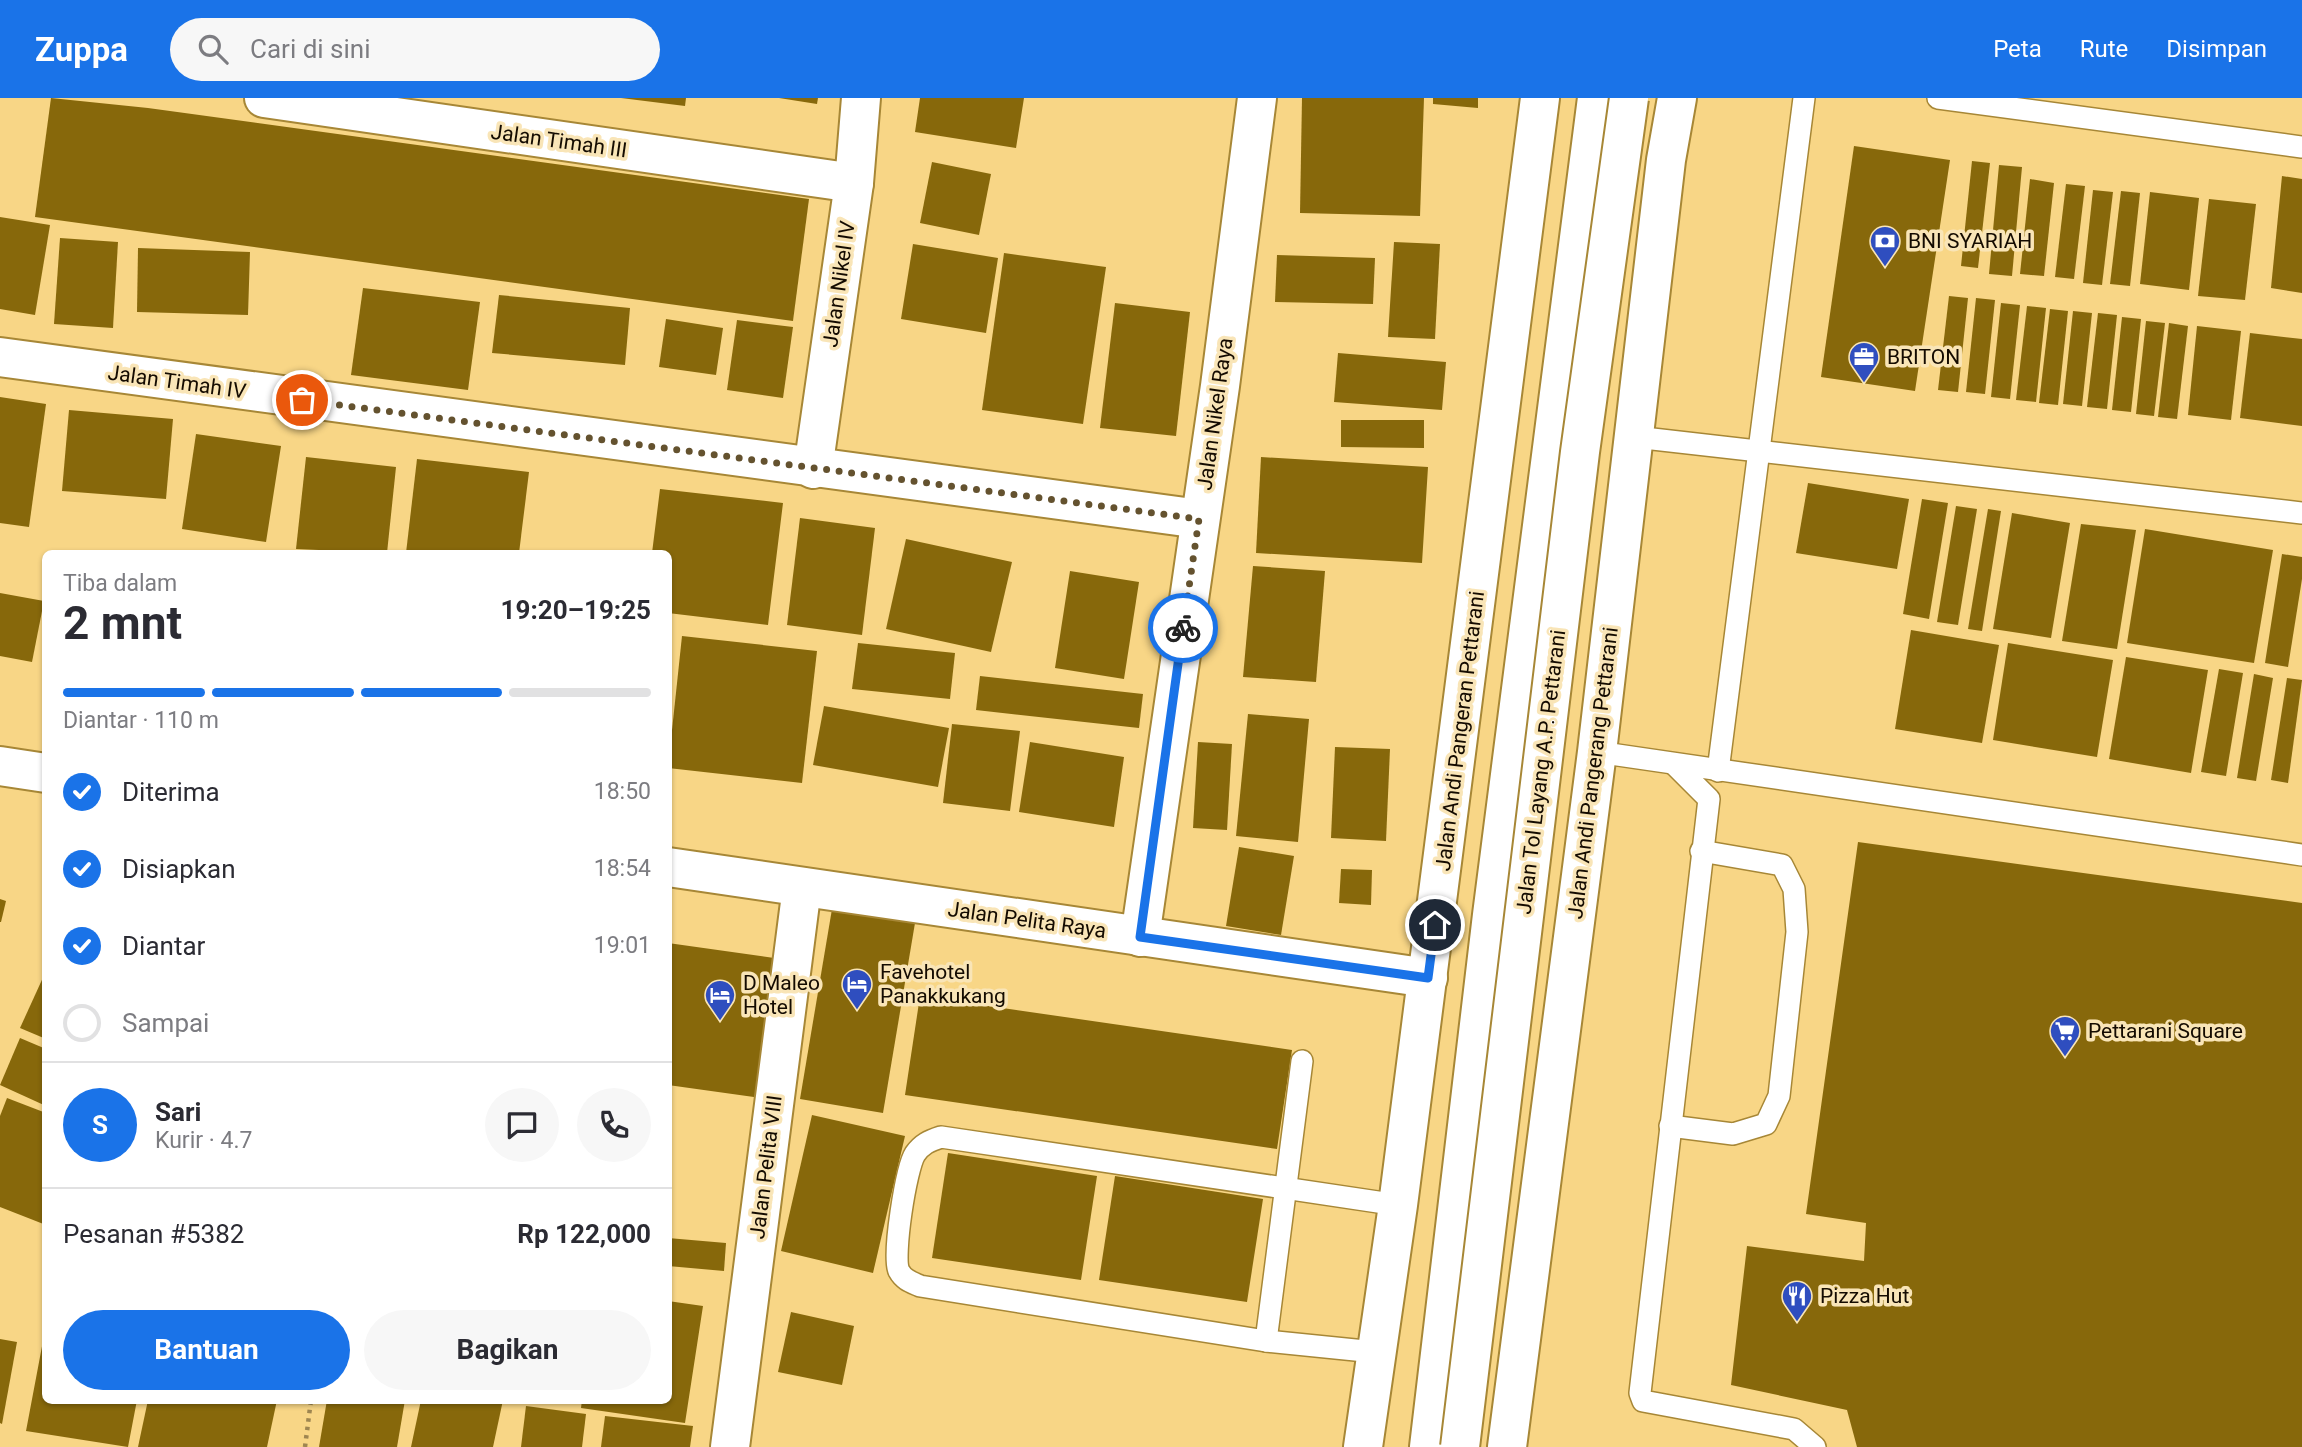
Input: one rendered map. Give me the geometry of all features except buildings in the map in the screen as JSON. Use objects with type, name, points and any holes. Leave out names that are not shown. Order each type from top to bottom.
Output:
[{"type":"main road","name":"Jalan Timah III","points":[[264,98],[854,183]]},
{"type":"main road","name":"Jalan Nikel IV","points":[[813,469],[854,183],[861,98]]},
{"type":"main road","name":"Jalan Nikel Raya","points":[[1140,937],[1257,98]]},
{"type":"main road","name":"Jalan Andi Pangeran Pettarani","points":[[1363,1447],[1428,978],[1540,98]]},
{"type":"main road","points":[[1532,156],[1561,111],[1583,99],[1595,98]]},
{"type":"main road","name":"Jalan Tol Layang A.P. Pettarani","points":[[1429,1447],[1492,915],[1595,98]]},
{"type":"main road","points":[[1612,98],[1633,104],[1650,121],[1666,160]]},
{"type":"main road","name":"Jalan Tol Layang A.P. Pettarani","points":[[1460,1447],[1580,452],[1629,98]]},
{"type":"main road","name":"Jalan Andi Pangerang Pettarani","points":[[1507,1447],[1597,752],[1666,160],[1677,98]]},
{"type":"main road","name":"Jalan Timah IV","points":[[0,357],[813,469],[1199,519]]},
{"type":"main road","points":[[0,766],[42,772]]},
{"type":"main road","name":"Jalan Pelita Raya","points":[[672,868],[1428,978]]},
{"type":"main road","name":"Jalan Pelita VIII","points":[[730,1447],[802,887]]},
{"type":"lane","points":[[1718,771],[1804,98]]},
{"type":"lane","points":[[1938,98],[2302,147]]},
{"type":"lane","points":[[1635,437],[2302,513]]},
{"type":"lane","points":[[1597,752],[2302,855]]},
{"type":"lane","points":[[1674,764],[1709,799],[1640,1394],[1643,1401],[1794,1429],[1815,1447]]},
{"type":"lane","points":[[1670,1126],[1733,1134],[1766,1124],[1779,1096],[1781,1082],[1797,932],[1794,889],[1782,865],[1701,851]]},
{"type":"lane","points":[[1266,1340],[1302,1061]]},
{"type":"lane","points":[[1375,1352],[1266,1340],[920,1286],[905,1280],[897,1269],[896,1258],[914,1156],[925,1142],[941,1137],[1398,1205]]},
{"type":"path","points":[[305,1447],[310,1404]]},
{"type":"way so far","points":[[302,400],[1199,519],[1183,628]]},
{"type":"place","name":"BNI SYARIAH","points":[[1885,268]]},
{"type":"place","name":"BRITON","points":[[1864,384]]},
{"type":"place","name":"Favehotel Panakkukang","points":[[857,1011]]},
{"type":"place","name":"D Maleo Hotel","points":[[720,1022]]},
{"type":"place","name":"Pettarani Square","points":[[2065,1058]]},
{"type":"place","name":"Pizza Hut","points":[[1797,1323]]},
{"type":"route","points":[[1183,628],[1140,937],[1428,978],[1435,925]]}]
